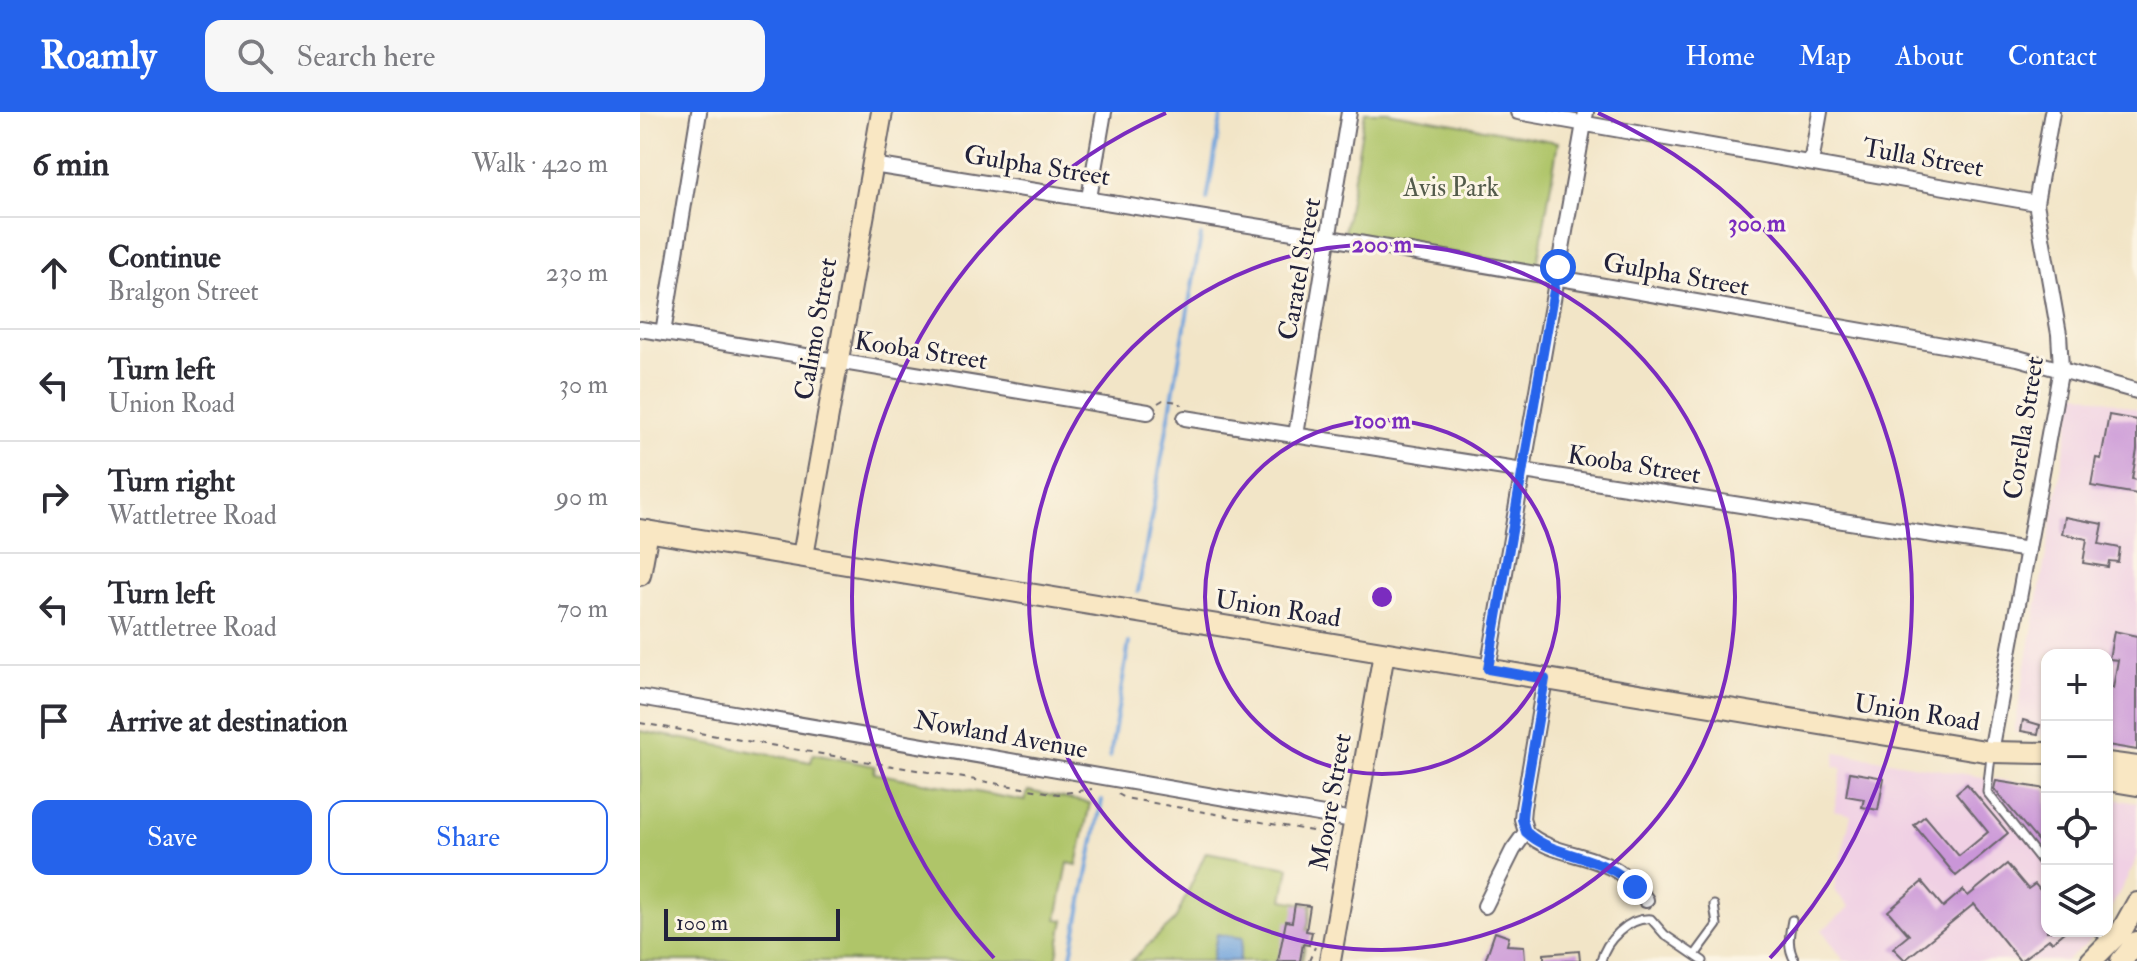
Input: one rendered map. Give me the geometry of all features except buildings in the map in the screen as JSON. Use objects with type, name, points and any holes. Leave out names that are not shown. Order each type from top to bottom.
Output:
[{"type":"main road","name":"Calimo Street","points":[[803,556],[882,112]]},
{"type":"main road","name":"Union Road","points":[[644,530],[1997,753],[2041,767]]},
{"type":"main road","points":[[640,575],[644,530]]},
{"type":"main road","name":"Moore Street","points":[[1330,961],[1384,653]]},
{"type":"main road","name":"Union Road","points":[[1997,753],[2041,753]]},
{"type":"main road","points":[[2113,764],[2137,767]]},
{"type":"main road","points":[[2113,781],[2137,785]]},
{"type":"main road","points":[[2113,949],[2137,903]]},
{"type":"main road","points":[[2091,961],[2113,949],[2137,942]]},
{"type":"main road","points":[[2113,949],[2137,951]]},
{"type":"street","points":[[663,333],[699,112]]},
{"type":"street","points":[[1089,198],[1104,112]]},
{"type":"street","name":"Caratel Street","points":[[1296,435],[1349,112]]},
{"type":"street","name":"Tulla Street","points":[[1518,112],[1585,117],[1811,163],[2036,203]]},
{"type":"street","points":[[1811,163],[1820,112]]},
{"type":"street","name":"Corella Street","points":[[1997,753],[2028,550],[2061,368],[2059,334],[2036,203],[2052,112]]},
{"type":"street","points":[[1488,669],[1585,117]]},
{"type":"street","name":"Gulpha Street","points":[[873,165],[1330,238],[2002,356],[2061,368],[2137,391]]},
{"type":"street","name":"Kooba Street","points":[[640,329],[1148,412]]},
{"type":"street","name":"Kooba Street","points":[[1185,418],[2028,550]]},
{"type":"street","points":[[1545,679],[1523,808],[1526,832],[1543,843],[1612,867],[1625,876],[1646,900]]},
{"type":"street","name":"Nowland Avenue","points":[[640,697],[1353,820]]},
{"type":"street","points":[[1485,906],[1513,850],[1526,832]]},
{"type":"lane","points":[[1997,753],[1987,792],[2045,865]]},
{"type":"lane","points":[[1695,955],[1717,925],[1714,905]]},
{"type":"lane","points":[[1601,961],[1606,943],[1642,918],[1651,919],[1665,935],[1703,961]]},
{"type":"lane","points":[[1792,920],[1788,936],[1795,961]]},
{"type":"path","points":[[1165,400],[1176,402]]},
{"type":"path","points":[[640,723],[1058,794],[1096,789]]},
{"type":"path","points":[[1116,792],[1125,798],[1335,835]]},
{"type":"path","points":[[1309,961],[1317,940]]},
{"type":"shaded area","points":[[2075,392],[2137,409],[2137,752],[2113,748],[2113,649],[2041,649],[2041,736],[2014,732]]},
{"type":"shaded area","points":[[1836,752],[2041,787],[2041,937],[2093,937],[2065,961],[1844,961],[1822,930],[1850,907],[1834,890],[1851,815],[1834,811],[1842,768],[1834,766]]},
{"type":"shaded area","points":[[2113,799],[2137,803],[2137,854],[2113,904]]},
{"type":"green space","name":"Avis Park","points":[[1365,112],[1387,112],[1558,142],[1537,267],[1344,234]]},
{"type":"green space","points":[[640,731],[811,762],[813,754],[875,766],[874,773],[1025,801],[1028,791],[1090,803],[1077,865],[1068,863],[1057,919],[1064,920],[1056,961],[640,961]]},
{"type":"green space","points":[[1206,852],[1289,867],[1283,900],[1312,905],[1302,961],[1131,961],[1175,920]]},
{"type":"water","points":[[1217,934],[1243,938],[1239,961],[1212,961]]},
{"type":"waterway","points":[[1207,200],[1222,112]]},
{"type":"waterway","points":[[1138,592],[1201,236]]},
{"type":"waterway","points":[[1110,757],[1129,643]]},
{"type":"waterway","points":[[1070,961],[1102,800]]},
{"type":"route","points":[[1558,267],[1488,669],[1545,679],[1523,808],[1526,832],[1543,843],[1612,867],[1635,887]]}]
